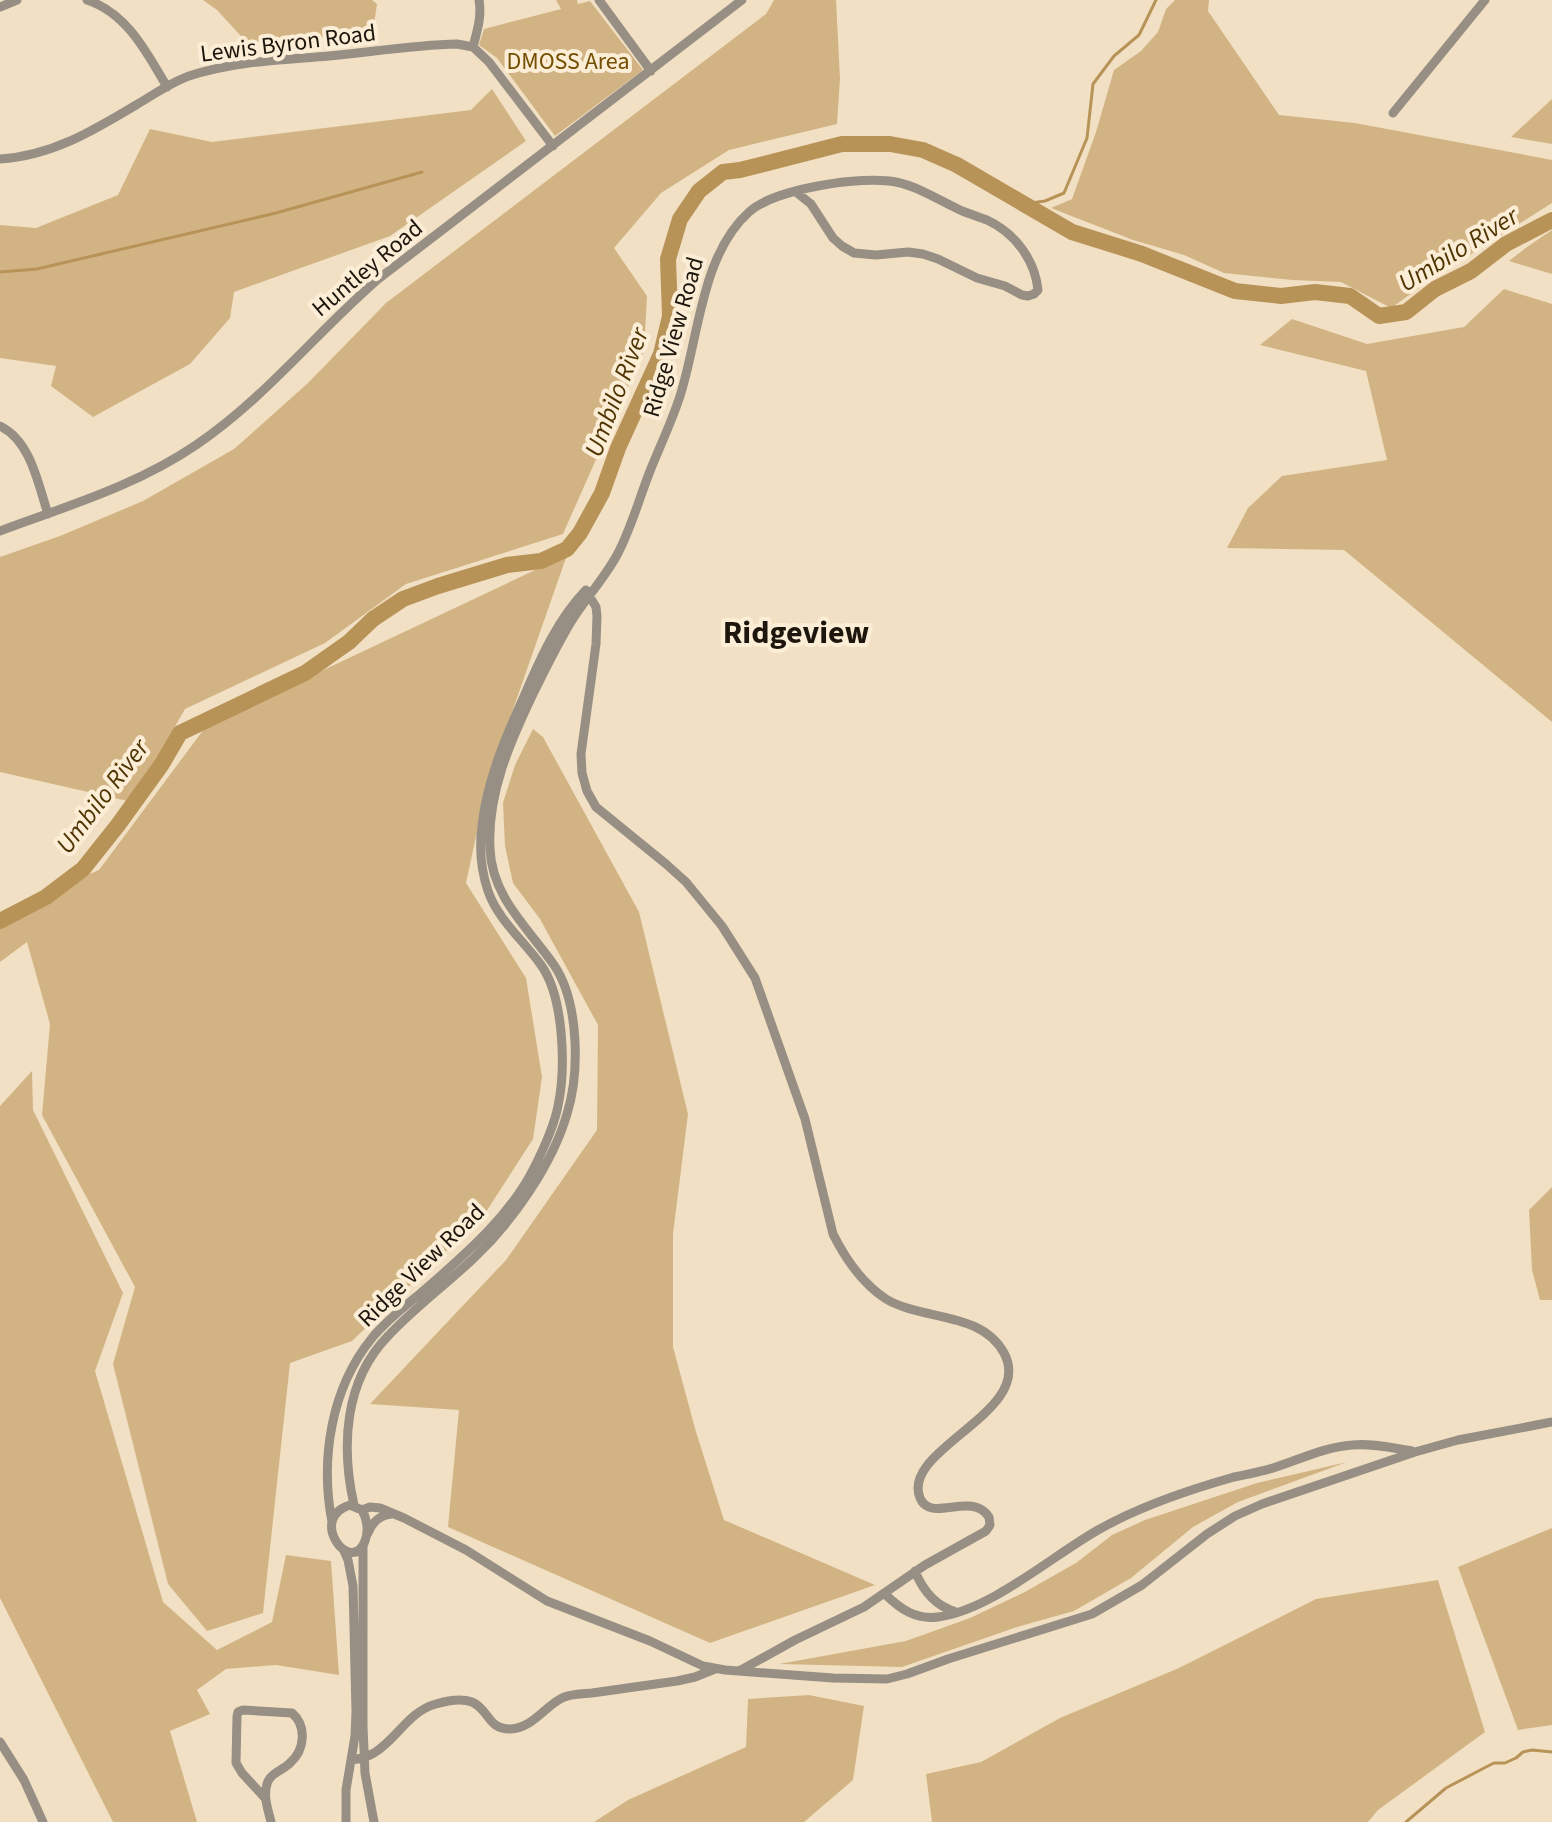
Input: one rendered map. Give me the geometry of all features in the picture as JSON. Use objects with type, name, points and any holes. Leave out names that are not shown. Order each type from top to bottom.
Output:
[{"type":"street","points":[[0,7],[17,0]]},
{"type":"street","points":[[87,0],[129,28],[167,87]]},
{"type":"street","points":[[479,0],[480,22],[473,47],[489,62],[553,146]]},
{"type":"street","points":[[599,0],[651,71]]},
{"type":"street","name":"Huntley Road","points":[[0,531],[138,479],[195,446],[278,377],[349,304],[377,280],[742,0]]},
{"type":"street","points":[[1393,113],[1485,0]]},
{"type":"street","name":"Lewis Byron Road","points":[[0,159],[57,147],[86,134],[186,77],[231,66],[447,44],[473,47]]},
{"type":"street","name":"Ridge View Road","points":[[346,1822],[346,1790],[356,1712],[353,1586],[348,1560],[335,1539],[327,1490],[336,1409],[354,1365],[373,1337],[394,1316],[475,1258],[506,1225],[553,1148],[566,1117],[575,1066],[570,1001],[556,968],[495,881],[489,845],[492,806],[509,749],[547,666],[587,594],[614,560],[628,531],[680,398],[707,285],[719,253],[750,210],[767,199],[814,187],[893,181],[917,188],[1003,229],[1033,265],[1038,290],[1028,296],[1022,295],[923,254],[854,253],[833,238],[811,204],[796,192]]},
{"type":"street","points":[[0,426],[6,428],[23,446],[48,514]]},
{"type":"street","points":[[587,594],[596,607],[597,616],[581,754],[587,791],[596,807],[686,882],[722,926],[755,978],[805,1119],[833,1234],[852,1265],[886,1299],[912,1310],[975,1326],[995,1340],[1006,1355],[1010,1371],[1003,1392],[931,1460],[918,1484],[918,1495],[927,1507],[934,1509],[960,1505],[981,1509],[989,1517],[990,1525],[986,1531],[915,1571],[864,1607],[741,1670]]},
{"type":"street","name":"Ridge View Road","points":[[374,1822],[365,1773],[363,1727],[366,1518],[358,1508],[350,1485],[348,1423],[356,1386],[367,1363],[431,1290]]},
{"type":"street","points":[[332,1522],[343,1507],[375,1507],[466,1550],[547,1601],[614,1626],[703,1666],[865,1680],[887,1679],[1092,1614],[1142,1585],[1207,1534],[1262,1504],[1415,1452],[1458,1440],[1552,1422]]},
{"type":"street","points":[[885,1594],[910,1613],[935,1617],[956,1612],[1025,1577],[1099,1529],[1152,1505],[1330,1449],[1369,1444],[1415,1452]]},
{"type":"street","points":[[344,1551],[353,1552],[365,1542],[376,1520],[384,1514],[392,1514]]},
{"type":"street","points":[[915,1571],[927,1594],[946,1609],[956,1612]]},
{"type":"street","points":[[351,1760],[365,1757],[380,1748],[418,1712],[447,1701],[472,1702],[493,1724],[513,1729],[537,1718],[563,1697],[677,1681],[715,1669]]},
{"type":"street","points":[[265,1798],[236,1763],[237,1716],[243,1710],[292,1713],[301,1724],[303,1732],[295,1758],[269,1779],[265,1798],[271,1822]]},
{"type":"street","points":[[0,1742],[24,1780],[43,1822]]},
{"type":"green space","points":[[203,0],[372,0],[377,4],[373,31],[250,46],[217,10]]},
{"type":"green space","name":"DMOSS Area","points":[[556,0],[577,0],[578,4],[590,1],[643,70],[555,136],[497,58],[479,45],[484,29],[561,9]]},
{"type":"green space","points":[[774,0],[836,0],[840,79],[837,124],[729,150],[661,193],[614,248],[647,296],[644,351],[563,534],[406,584],[325,643],[185,709],[132,802],[0,772],[0,557],[143,501],[234,449],[308,383],[386,303],[766,14]]},
{"type":"green space","points":[[1175,0],[1209,0],[1208,11],[1279,115],[1355,123],[1552,160],[1552,203],[1391,308],[1341,282],[1224,273],[1184,255],[1133,240],[1051,208],[1072,199],[1114,70],[1141,51],[1158,32],[1166,9]]},
{"type":"green space","points":[[492,89],[526,141],[390,236],[234,292],[230,318],[190,364],[93,417],[51,386],[56,366],[0,358],[0,225],[36,228],[118,195],[150,129],[212,142],[471,110]]},
{"type":"green space","points":[[1552,99],[1552,144],[1511,137]]},
{"type":"green space","points":[[1552,230],[1552,274],[1509,261],[1527,247]]},
{"type":"green space","points":[[1504,289],[1552,304],[1552,722],[1344,550],[1227,548],[1248,508],[1282,476],[1387,460],[1366,371],[1260,345],[1292,319],[1367,344],[1464,327]]},
{"type":"green space","points":[[567,555],[488,781],[466,883],[526,978],[542,1077],[533,1139],[484,1215],[352,1341],[290,1363],[263,1613],[207,1631],[168,1584],[113,1364],[135,1287],[42,1115],[50,1024],[27,942],[0,962],[0,912],[99,870],[207,725]]},
{"type":"green space","points":[[533,729],[543,737],[639,912],[688,1114],[673,1234],[673,1347],[724,1520],[875,1585],[710,1643],[448,1527],[459,1410],[370,1404],[506,1260],[597,1130],[598,1025],[540,919],[513,883],[505,846],[503,803],[515,765]]},
{"type":"green space","points":[[32,1071],[33,1110],[123,1293],[95,1371],[163,1602],[217,1650],[272,1622],[286,1555],[331,1561],[339,1675],[276,1665],[226,1669],[197,1690],[210,1714],[170,1731],[197,1822],[113,1822],[0,1598],[0,1106]]},
{"type":"green space","points":[[1552,1187],[1552,1300],[1540,1300],[1532,1270],[1529,1210]]},
{"type":"green space","points":[[1347,1462],[1238,1502],[1193,1527],[1131,1578],[1074,1611],[1017,1627],[902,1667],[779,1664],[906,1641],[970,1618],[1023,1593],[1076,1563],[1112,1535],[1145,1520],[1257,1483]]},
{"type":"green space","points":[[1552,1528],[1552,1725],[1518,1730],[1458,1567]]},
{"type":"green space","points":[[1438,1580],[1485,1732],[1378,1810],[1368,1822],[932,1822],[926,1774],[981,1762],[1060,1718],[1179,1668],[1316,1599]]},
{"type":"green space","points":[[809,1695],[864,1706],[853,1780],[804,1822],[594,1822],[628,1800],[746,1747],[748,1699]]},
{"type":"waterway","points":[[1024,204],[1045,201],[1064,193],[1087,138],[1093,84],[1114,56],[1139,35],[1156,0]]},
{"type":"waterway","name":"Umbilo River","points":[[0,921],[46,897],[83,869],[162,764],[180,733],[305,673],[403,599],[507,565],[541,561],[567,549],[580,533],[602,493],[618,448],[661,354],[670,316],[668,259],[680,219],[699,191],[723,172],[842,144],[890,144],[923,150],[957,165],[1072,232],[1142,254],[1235,291],[1281,296],[1315,292],[1350,296],[1379,316],[1406,312],[1435,289],[1471,271],[1506,244],[1552,220]]},
{"type":"waterway","points":[[0,272],[37,269],[276,213],[422,172]]},
{"type":"waterway","points":[[1406,1822],[1446,1788],[1494,1763],[1505,1763],[1532,1750],[1552,1752]]},
{"type":"district","name":"Ridgeview","points":[[796,632]]}]
